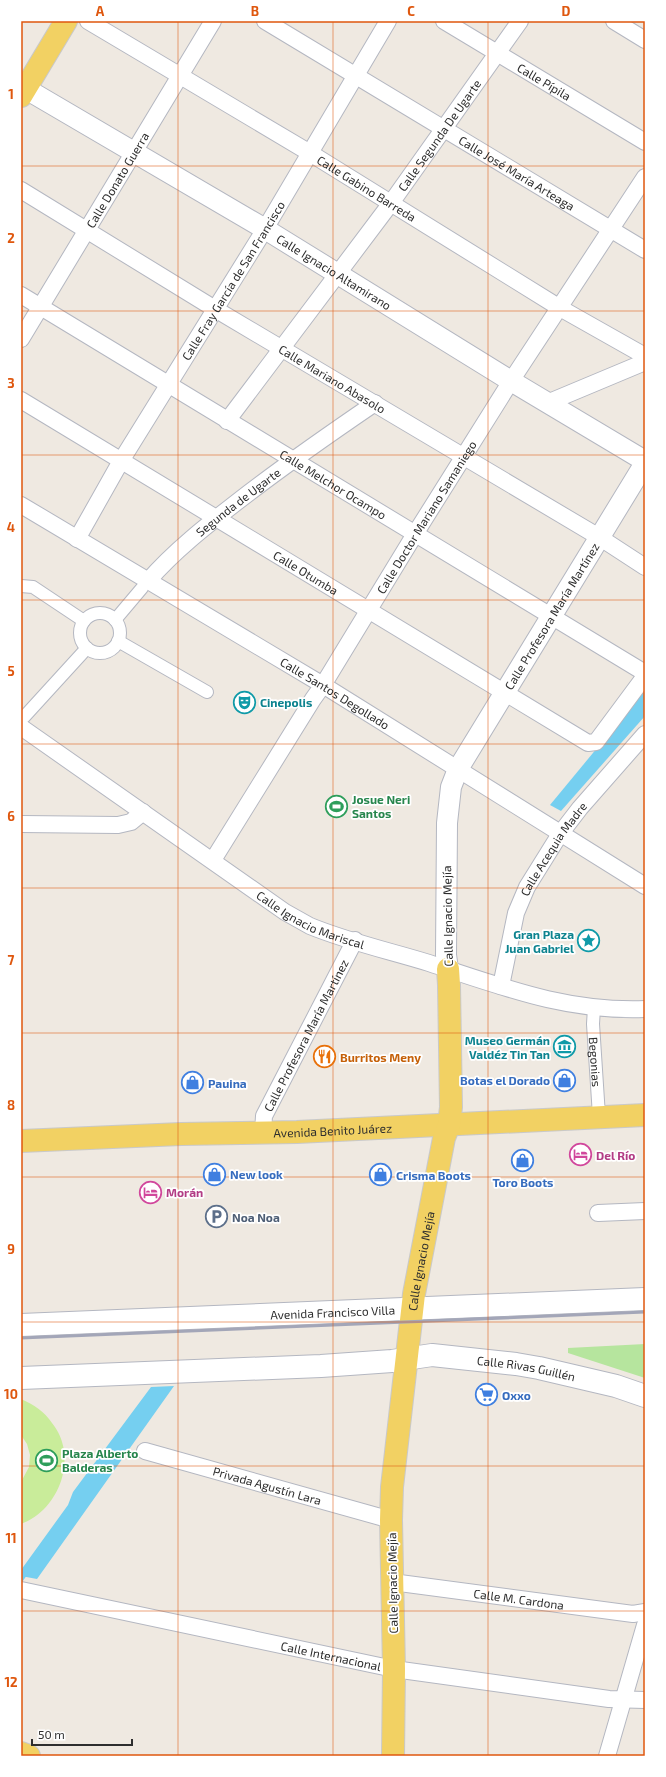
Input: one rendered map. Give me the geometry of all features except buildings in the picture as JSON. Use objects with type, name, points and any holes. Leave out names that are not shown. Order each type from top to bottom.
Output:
[{"type":"main road","points":[[22,90],[66,21]]},
{"type":"main road","name":"Calle Ignacio Mejía","points":[[393,1756],[394,1669],[391,1520],[397,1434],[412,1308],[444,1138],[449,1125],[451,1092],[450,985],[448,969]]},
{"type":"main road","name":"Avenida Benito Juárez","points":[[21,1141],[347,1130],[599,1116],[645,1115]]},
{"type":"main road","name":"Avenida Francisco Villa","points":[[21,1325],[645,1299]]},
{"type":"main road","name":"Calle Rivas Guillén","points":[[406,1360],[432,1355],[516,1364],[608,1384],[645,1396]]},
{"type":"main road","points":[[21,1378],[321,1366],[406,1360]]},
{"type":"main road","points":[[21,1753],[29,1756]]},
{"type":"street","name":"Calle Gabino Barreda","points":[[88,21],[180,74],[310,153],[560,308],[645,356]]},
{"type":"street","name":"Calle Donato Guerra","points":[[21,339],[88,231],[180,74],[213,21]]},
{"type":"street","name":"Calle José María Arteaga","points":[[265,21],[645,250]]},
{"type":"street","name":"Calle Fray García de San Francisco","points":[[77,539],[121,461],[265,229],[388,21]]},
{"type":"street","name":"Calle Pípila","points":[[444,21],[645,142]]},
{"type":"street","name":"Calle Segunda De Ugarte","points":[[227,421],[391,203],[520,21]]},
{"type":"street","points":[[614,21],[645,40]]},
{"type":"street","name":"Calle Ignacio Altamirano","points":[[22,90],[265,229],[337,275],[645,462]]},
{"type":"street","name":"Calle Doctor Mariano Samaniego","points":[[213,860],[511,381],[645,177]]},
{"type":"street","name":"Calle Mariano Abasolo","points":[[21,190],[215,309],[599,537],[645,567]]},
{"type":"street","name":"Calle Melchor Ocampo","points":[[21,295],[645,674]]},
{"type":"street","points":[[547,403],[645,362]]},
{"type":"street","name":"Calle Otumba","points":[[21,400],[504,693],[592,744],[596,742],[645,674]]},
{"type":"street","name":"Segunda de Ugarte","points":[[145,584],[163,563],[216,518],[292,459],[375,403]]},
{"type":"street","name":"Calle Profesora María Martínez","points":[[458,769],[645,462]]},
{"type":"street","name":"Calle Santos Degollado","points":[[21,505],[77,539],[145,584],[323,685],[645,886]]},
{"type":"street","points":[[115,620],[145,584]]},
{"type":"street","points":[[21,586],[33,587],[84,621]]},
{"type":"street","points":[[103,613],[115,620],[119,626],[120,634],[118,641],[108,651],[93,652],[82,642],[80,635],[81,628],[84,621],[89,616],[103,613]]},
{"type":"street","points":[[118,641],[207,692]]},
{"type":"street","points":[[23,722],[87,648]]},
{"type":"street","name":"Calle Ignacio Mariscal","points":[[23,722],[143,812],[296,919],[325,932],[540,998],[594,1008],[614,1010],[645,1009]]},
{"type":"street","name":"Calle Acequia Madre","points":[[501,986],[521,899],[560,834],[645,734]]},
{"type":"street","name":"Calle Ignacio Mejía","points":[[448,969],[446,955],[448,804],[451,786],[458,769]]},
{"type":"street","points":[[21,824],[118,825],[131,822],[143,812]]},
{"type":"street","name":"Calle Profesora María Martínez","points":[[263,1132],[264,1116],[355,940]]},
{"type":"street","name":"Begonias","points":[[594,1008],[593,1024],[599,1116]]},
{"type":"street","points":[[598,1213],[645,1211]]},
{"type":"street","name":"Privada Agustín Lara","points":[[145,1451],[391,1520]]},
{"type":"street","name":"Calle M. Cardona","points":[[392,1582],[633,1614],[645,1612]]},
{"type":"street","name":"Calle Internacional","points":[[27,1592],[394,1669],[624,1700],[645,1700]]},
{"type":"street","points":[[607,1756],[645,1625]]},
{"type":"green space","points":[[645,1344],[645,1378],[568,1353],[568,1348]]},
{"type":"green space","name":"Plaza Alberto Balderas","points":[[21,1399],[46,1415],[52,1423],[60,1436],[64,1451],[64,1466],[61,1481],[55,1495],[46,1507],[35,1517],[21,1524],[21,1482],[29,1467],[30,1455],[27,1444],[21,1435]]},
{"type":"water","points":[[645,690],[645,716],[561,811],[550,805]]},
{"type":"water","points":[[174,1386],[37,1579],[21,1576],[21,1570],[68,1505],[73,1492],[151,1387]]},
{"type":"waterway","points":[[21,1580],[26,1573]]},
{"type":"railway","points":[[21,1338],[645,1312]]},
{"type":"place","name":"Cinepolis","points":[[244,702]]},
{"type":"place","name":"Josue Neri Santos","points":[[337,806]]},
{"type":"place","name":"Gran Plaza Juan Gabriel","points":[[589,941]]},
{"type":"place","name":"Museo Germán Valdéz Tin Tan","points":[[565,1047]]},
{"type":"place","name":"Burritos Meny","points":[[325,1057]]},
{"type":"place","name":"Botas el Dorado","points":[[565,1080]]},
{"type":"place","name":"Pauina","points":[[192,1083]]},
{"type":"place","name":"Del Río","points":[[581,1155]]},
{"type":"place","name":"Toro Boots","points":[[523,1161]]},
{"type":"place","name":"New look","points":[[214,1174]]},
{"type":"place","name":"Crisma Boots","points":[[381,1175]]},
{"type":"place","name":"Morán","points":[[150,1192]]},
{"type":"place","name":"Noa Noa","points":[[217,1217]]},
{"type":"place","name":"Oxxo","points":[[487,1395]]},
{"type":"place","name":"Plaza Alberto Balderas","points":[[47,1460]]}]
